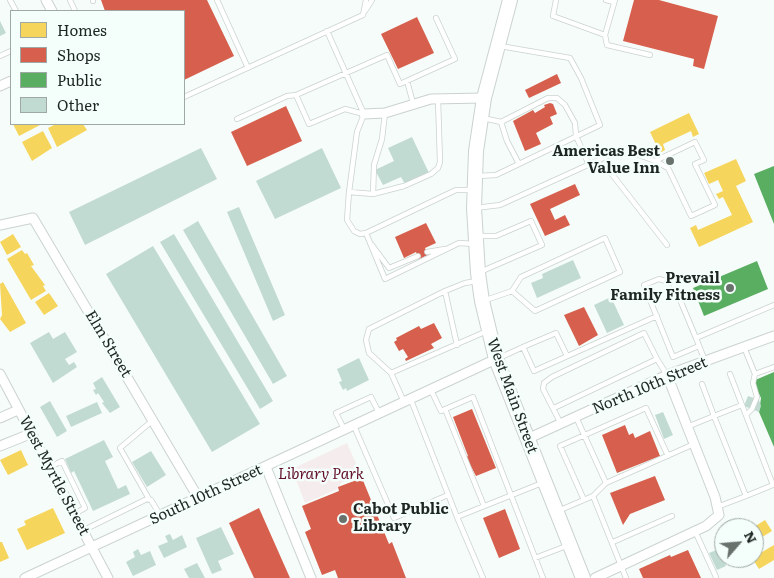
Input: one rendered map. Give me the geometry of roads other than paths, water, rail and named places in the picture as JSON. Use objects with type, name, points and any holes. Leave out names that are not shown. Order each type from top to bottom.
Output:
[{"type":"main road","name":"West Main Street","points":[[510,0],[480,117],[474,183],[478,277],[488,330],[496,359],[583,578]]},
{"type":"street","points":[[364,114],[385,113],[413,103],[438,99],[484,98]]},
{"type":"street","name":"Elm Street","points":[[0,225],[33,218],[200,499]]},
{"type":"street","name":"North 10th Street","points":[[527,439],[667,375],[774,336]]},
{"type":"street","name":"South 10th Street","points":[[25,578],[200,499],[496,359]]},
{"type":"street","name":"West Myrtle Street","points":[[0,374],[30,434],[108,578]]},
{"type":"street","points":[[595,578],[706,526],[718,511],[667,375]]},
{"type":"street","points":[[0,418],[18,410]]},
{"type":"street","points":[[0,446],[30,434]]},
{"type":"street","points":[[266,467],[310,578]]},
{"type":"lane","points":[[217,0],[248,68]]},
{"type":"lane","points":[[363,15],[366,0]]},
{"type":"lane","points":[[185,97],[363,15],[372,0]]},
{"type":"lane","points":[[556,0],[553,16],[605,35]]},
{"type":"lane","points":[[606,0],[615,1],[605,35],[607,45],[650,55]]},
{"type":"lane","points":[[237,119],[387,55],[400,84],[455,58],[436,18]]},
{"type":"lane","points":[[327,31],[364,114],[357,132],[347,220],[354,231],[360,234],[366,233],[456,190],[519,164],[600,125],[581,78],[570,58],[518,51],[497,45]]},
{"type":"lane","points":[[407,80],[413,103]]},
{"type":"lane","points":[[296,95],[309,124],[345,109],[364,114]]},
{"type":"lane","points":[[480,117],[501,122],[548,98],[557,98],[565,105],[575,123],[576,136],[589,165]]},
{"type":"lane","points":[[349,192],[373,194],[398,188],[431,174],[438,168],[440,162],[438,99]]},
{"type":"lane","points":[[373,194],[374,165],[382,139],[385,113]]},
{"type":"lane","points":[[501,122],[507,140],[519,164]]},
{"type":"lane","points":[[474,208],[500,205],[622,149],[655,161],[668,168],[691,216],[715,205],[695,164],[704,160],[695,142],[655,161]]},
{"type":"lane","points":[[596,162],[611,174],[667,245]]},
{"type":"lane","points":[[371,244],[373,256],[384,279],[459,243],[496,236],[531,221],[542,245],[369,328],[366,340],[369,353],[391,374],[407,401],[483,578]]},
{"type":"lane","points":[[366,233],[371,244],[389,268],[418,256]]},
{"type":"lane","points":[[482,301],[512,291],[521,277],[605,238],[620,272],[535,310],[512,291]]},
{"type":"lane","points":[[427,252],[449,248]]},
{"type":"lane","points":[[699,346],[673,357],[644,285],[659,279],[673,283],[696,338],[699,346],[705,362]]},
{"type":"lane","points":[[445,291],[457,345]]},
{"type":"lane","points":[[696,338],[774,306]]},
{"type":"lane","points":[[523,347],[534,371],[657,316]]},
{"type":"lane","points":[[391,374],[488,330]]},
{"type":"lane","points":[[496,359],[556,333],[567,356]]},
{"type":"lane","points":[[561,424],[543,389],[544,383],[552,377],[644,333],[667,375]]},
{"type":"lane","points":[[744,348],[755,374],[752,382],[757,397],[752,410],[746,415]]},
{"type":"lane","points":[[554,408],[657,359]]},
{"type":"lane","points":[[755,374],[774,367]]},
{"type":"lane","points":[[718,511],[746,496],[774,485],[730,374]]},
{"type":"lane","points":[[702,384],[746,496]]},
{"type":"lane","points":[[431,390],[441,411],[473,397],[543,578]]},
{"type":"lane","points":[[344,431],[336,413],[371,397],[380,414]]},
{"type":"lane","points":[[687,427],[742,406]]},
{"type":"lane","points":[[584,500],[560,446],[646,408],[668,456]]},
{"type":"lane","points":[[445,409],[484,506]]},
{"type":"lane","points":[[576,417],[606,483]]},
{"type":"lane","points":[[153,421],[120,448],[161,516]]},
{"type":"lane","points":[[354,426],[394,518],[448,495]]},
{"type":"lane","points":[[556,512],[593,496],[606,483],[694,444]]},
{"type":"lane","points":[[48,468],[62,461],[85,508],[74,514]]},
{"type":"lane","points":[[457,517],[544,482]]},
{"type":"lane","points":[[593,496],[626,578]]},
{"type":"lane","points":[[82,531],[149,499]]},
{"type":"lane","points":[[612,542],[672,516]]},
{"type":"lane","points":[[695,531],[716,577]]},
{"type":"lane","points":[[535,558],[570,545]]},
{"type":"place","name":"Americas Best Value Inn","points":[[670,161]]},
{"type":"place","name":"Prevail Family Fitness","points":[[730,288]]},
{"type":"place","name":"Cabot Public Library","points":[[343,519]]},
{"type":"park label","name":"Library Park","points":[[321,475]]}]
